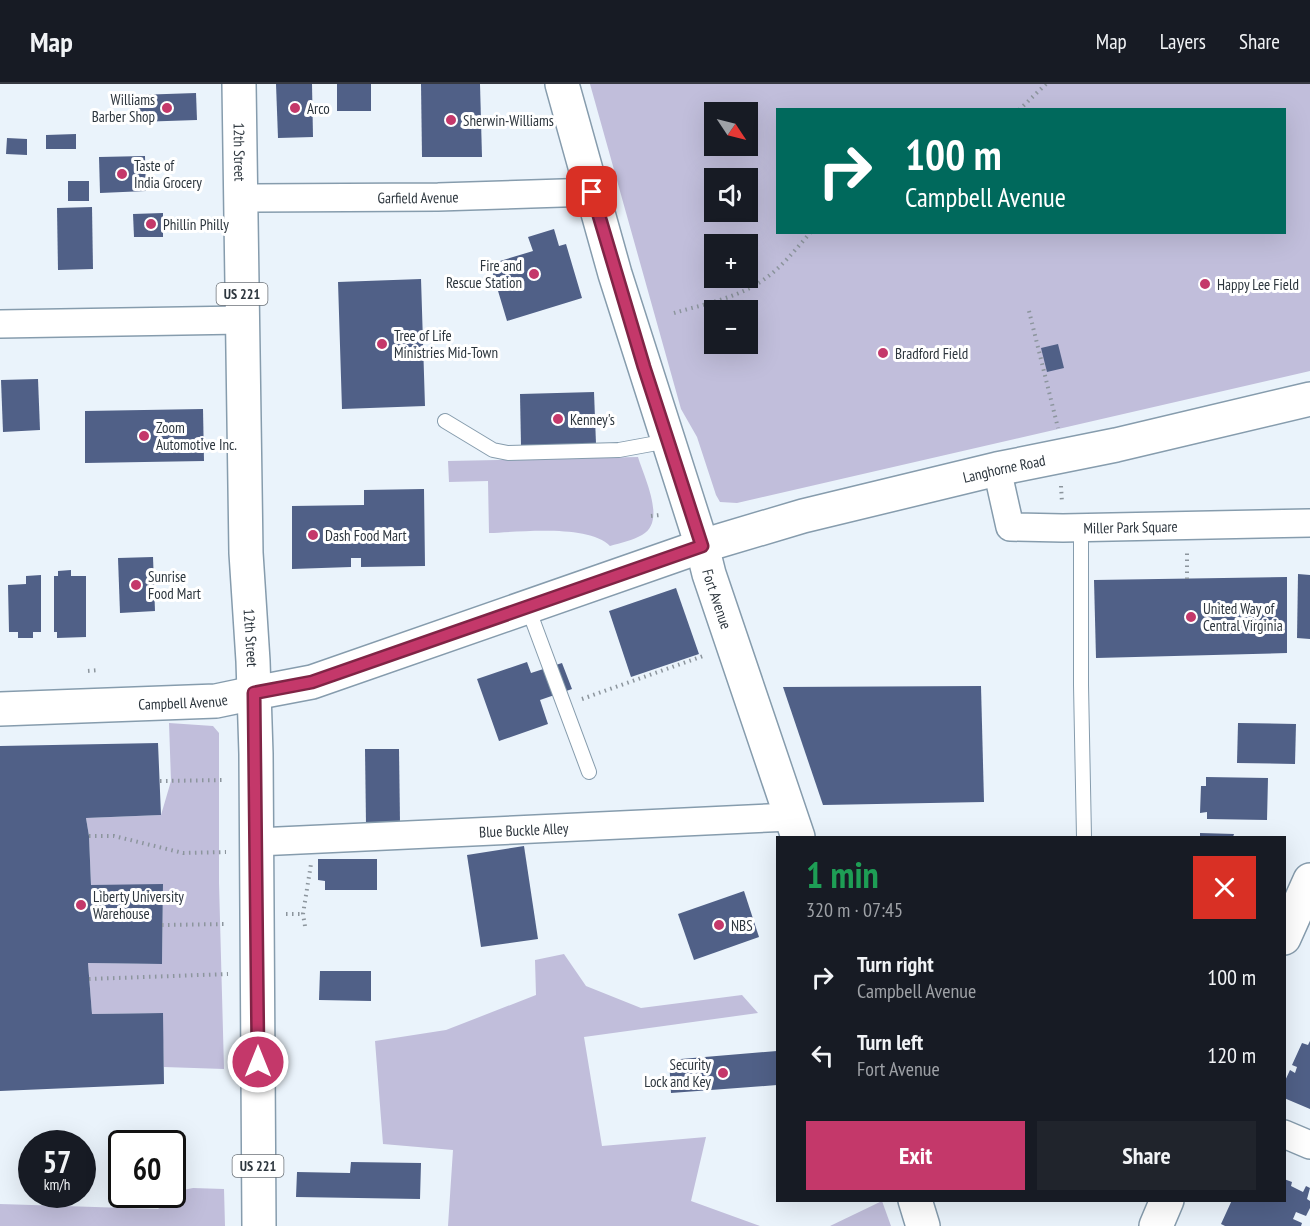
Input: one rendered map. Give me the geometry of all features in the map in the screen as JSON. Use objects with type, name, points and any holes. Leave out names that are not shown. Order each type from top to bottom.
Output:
[{"type":"main road","name":"12th Street","points":[[239,84],[246,553],[254,693],[257,842],[258,1226]]},
{"type":"main road","name":"Fort Avenue","points":[[562,84],[615,274],[710,574],[795,827]]},
{"type":"main road","name":"Langhorne Road","points":[[702,546],[803,516],[1310,399]]},
{"type":"main road","name":"Campbell Avenue","points":[[0,709],[216,701],[312,682],[702,546]]},
{"type":"main road","points":[[1286,934],[1310,880]]},
{"type":"main road","points":[[916,1202],[923,1226]]},
{"type":"main road","points":[[1156,1226],[1166,1202]]},
{"type":"street","name":"Garfield Avenue","points":[[242,198],[429,197],[592,192]]},
{"type":"street","points":[[0,324],[243,320]]},
{"type":"street","name":"Miller Park Square","points":[[997,470],[1010,527],[1072,520],[1310,523]]},
{"type":"street","name":"Blue Buckle Alley","points":[[257,842],[795,827]]},
{"type":"street","points":[[1286,1135],[1310,1145]]},
{"type":"lane","points":[[445,421],[493,450],[508,453],[619,450],[668,441]]},
{"type":"lane","points":[[1072,520],[1081,685],[1084,836]]},
{"type":"lane","points":[[528,608],[589,772]]},
{"type":"path","points":[[1021,108],[1046,84]]},
{"type":"path","points":[[674,313],[736,294],[757,284],[783,264],[809,234]]},
{"type":"path","points":[[1029,311],[1059,432]]},
{"type":"path","points":[[1061,483],[1072,520]]},
{"type":"path","points":[[651,516],[660,515]]},
{"type":"path","points":[[1186,579],[1187,550]]},
{"type":"path","points":[[582,699],[710,654]]},
{"type":"path","points":[[88,671],[99,670]]},
{"type":"path","points":[[160,781],[225,780]]},
{"type":"path","points":[[89,836],[114,836],[183,853],[226,852]]},
{"type":"path","points":[[305,926],[303,914],[313,858]]},
{"type":"path","points":[[290,914],[303,914]]},
{"type":"path","points":[[162,925],[228,924]]},
{"type":"path","points":[[89,980],[228,974]]},
{"type":"shaded area","points":[[590,84],[1310,84],[1310,371],[737,503],[720,502],[697,437],[681,409]]},
{"type":"shaded area","points":[[638,457],[652,499],[653,520],[649,529],[642,535],[610,546],[600,539],[570,532],[489,533],[488,481],[449,482],[448,461]]},
{"type":"shaded area","points":[[169,723],[213,726],[219,733],[219,883],[224,1069],[164,1067],[162,1013],[92,1014],[88,963],[162,964],[163,885],[91,885],[86,818],[161,815],[171,781]]},
{"type":"shaded area","points":[[564,954],[586,986],[641,1008],[742,995],[758,1013],[584,1037],[602,1146],[706,1137],[691,1201],[760,1226],[448,1226],[453,1150],[383,1144],[375,1041],[446,1030],[536,995],[535,960]]},
{"type":"shaded area","points":[[186,1189],[224,1189],[225,1226],[0,1226],[0,1204],[18,1205],[18,1208],[186,1208]]},
{"type":"shaded area","points":[[882,1202],[891,1226],[830,1226]]},
{"type":"building","points":[[276,84],[312,84],[313,137],[278,138]]},
{"type":"building","points":[[337,84],[371,84],[371,111],[337,111]]},
{"type":"building","name":"Sherwin-Williams","points":[[421,84],[480,84],[482,157],[422,157]]},
{"type":"building","name":"Williams Barber Shop","points":[[196,93],[197,120],[137,122],[137,95]]},
{"type":"building","points":[[76,134],[76,149],[46,149],[46,135]]},
{"type":"building","points":[[7,138],[27,139],[27,155],[6,154]]},
{"type":"building","name":"Taste of India Grocery","points":[[145,156],[146,191],[100,193],[99,157]]},
{"type":"building","points":[[68,181],[89,181],[89,201],[68,201]]},
{"type":"building","points":[[92,207],[93,269],[58,270],[57,208]]},
{"type":"building","points":[[163,213],[163,237],[134,237],[133,214]]},
{"type":"building","name":"Fire and Rescue Station","points":[[554,229],[559,246],[566,244],[582,298],[507,321],[490,264],[533,251],[528,237]]},
{"type":"building","name":"Tree of Life Ministries Mid-Town","points":[[421,279],[425,406],[342,409],[338,282]]},
{"type":"building","points":[[1058,344],[1064,368],[1047,372],[1041,348]]},
{"type":"building","points":[[38,379],[40,430],[3,432],[1,380]]},
{"type":"building","name":"Kenney's","points":[[594,392],[596,444],[521,446],[520,394]]},
{"type":"building","name":"Zoom Automotive Inc.","points":[[203,409],[204,461],[85,463],[85,411]]},
{"type":"building","points":[[424,489],[425,566],[361,567],[361,558],[351,558],[351,567],[292,569],[292,506],[364,505],[364,490]]},
{"type":"building","name":"Sunrise Food Mart","points":[[153,557],[155,611],[120,613],[118,558]]},
{"type":"building","points":[[71,570],[71,576],[86,576],[86,637],[57,638],[57,632],[54,632],[54,576],[58,576],[58,571]]},
{"type":"building","points":[[1298,574],[1310,575],[1310,639],[1297,638]]},
{"type":"building","points":[[41,575],[41,632],[33,632],[33,638],[18,638],[18,632],[9,632],[8,585],[26,584],[26,576]]},
{"type":"building","name":"United Way of Central Virginia","points":[[1287,577],[1287,653],[1096,658],[1094,580]]},
{"type":"building","points":[[676,588],[699,654],[631,677],[609,611]]},
{"type":"building","points":[[527,662],[531,673],[562,663],[572,689],[540,700],[548,724],[499,741],[477,679]]},
{"type":"building","points":[[981,686],[984,802],[823,805],[783,687]]},
{"type":"building","points":[[1238,723],[1296,724],[1295,764],[1237,763]]},
{"type":"building","name":"Liberty University Warehouse","points":[[158,743],[161,815],[86,818],[91,885],[163,884],[162,964],[88,963],[92,1014],[163,1013],[164,1084],[0,1091],[0,746]]},
{"type":"building","points":[[365,749],[399,749],[400,823],[366,824]]},
{"type":"building","points":[[1206,777],[1268,778],[1267,820],[1207,819],[1207,812],[1200,813],[1201,786],[1206,786]]},
{"type":"building","points":[[1200,833],[1234,834],[1233,836],[1200,836]]},
{"type":"building","points":[[524,846],[538,939],[481,947],[467,855]]},
{"type":"building","points":[[318,859],[377,859],[377,890],[325,890],[325,881],[318,880]]},
{"type":"building","name":"NBS","points":[[744,891],[759,937],[694,960],[678,914]]},
{"type":"building","points":[[320,971],[371,971],[371,1001],[319,1000]]},
{"type":"building","points":[[1310,1041],[1310,1109],[1286,1099],[1286,1079],[1290,1070],[1295,1073],[1297,1067],[1292,1065],[1302,1043],[1308,1045]]},
{"type":"building","name":"Security Lock and Key","points":[[776,1051],[776,1085],[671,1093],[669,1060]]},
{"type":"building","points":[[351,1162],[421,1163],[420,1199],[296,1197],[297,1172],[350,1173]]},
{"type":"building","points":[[1286,1180],[1292,1182],[1291,1186],[1303,1192],[1306,1186],[1310,1188],[1307,1199],[1310,1201],[1310,1208],[1306,1216],[1296,1212],[1293,1219],[1302,1223],[1301,1226],[1225,1226],[1221,1224],[1231,1202],[1286,1202]]},
{"type":"place","name":"Williams Barber Shop","points":[[167,108]]},
{"type":"place","name":"Arco","points":[[295,108]]},
{"type":"place","name":"Sherwin-Williams","points":[[451,120]]},
{"type":"place","name":"Taste of India Grocery","points":[[122,174]]},
{"type":"place","name":"Phillin Philly","points":[[151,224]]},
{"type":"place","name":"Fire and Rescue Station","points":[[534,274]]},
{"type":"place","name":"Happy Lee Field","points":[[1205,284]]},
{"type":"place","name":"Tree of Life Ministries Mid-Town","points":[[382,344]]},
{"type":"place","name":"Bradford Field","points":[[883,353]]},
{"type":"place","name":"Kenney's","points":[[558,419]]},
{"type":"place","name":"Zoom Automotive Inc.","points":[[144,436]]},
{"type":"place","name":"Dash Food Mart","points":[[313,535]]},
{"type":"place","name":"Sunrise Food Mart","points":[[136,585]]},
{"type":"place","name":"United Way of Central Virginia","points":[[1191,617]]},
{"type":"place","name":"Liberty University Warehouse","points":[[81,905]]},
{"type":"place","name":"NBS","points":[[719,925]]},
{"type":"place","name":"Security Lock and Key","points":[[723,1073]]},
{"type":"route","points":[[258,1062],[254,693],[296,687],[312,682],[702,546],[615,274],[592,192]]}]
